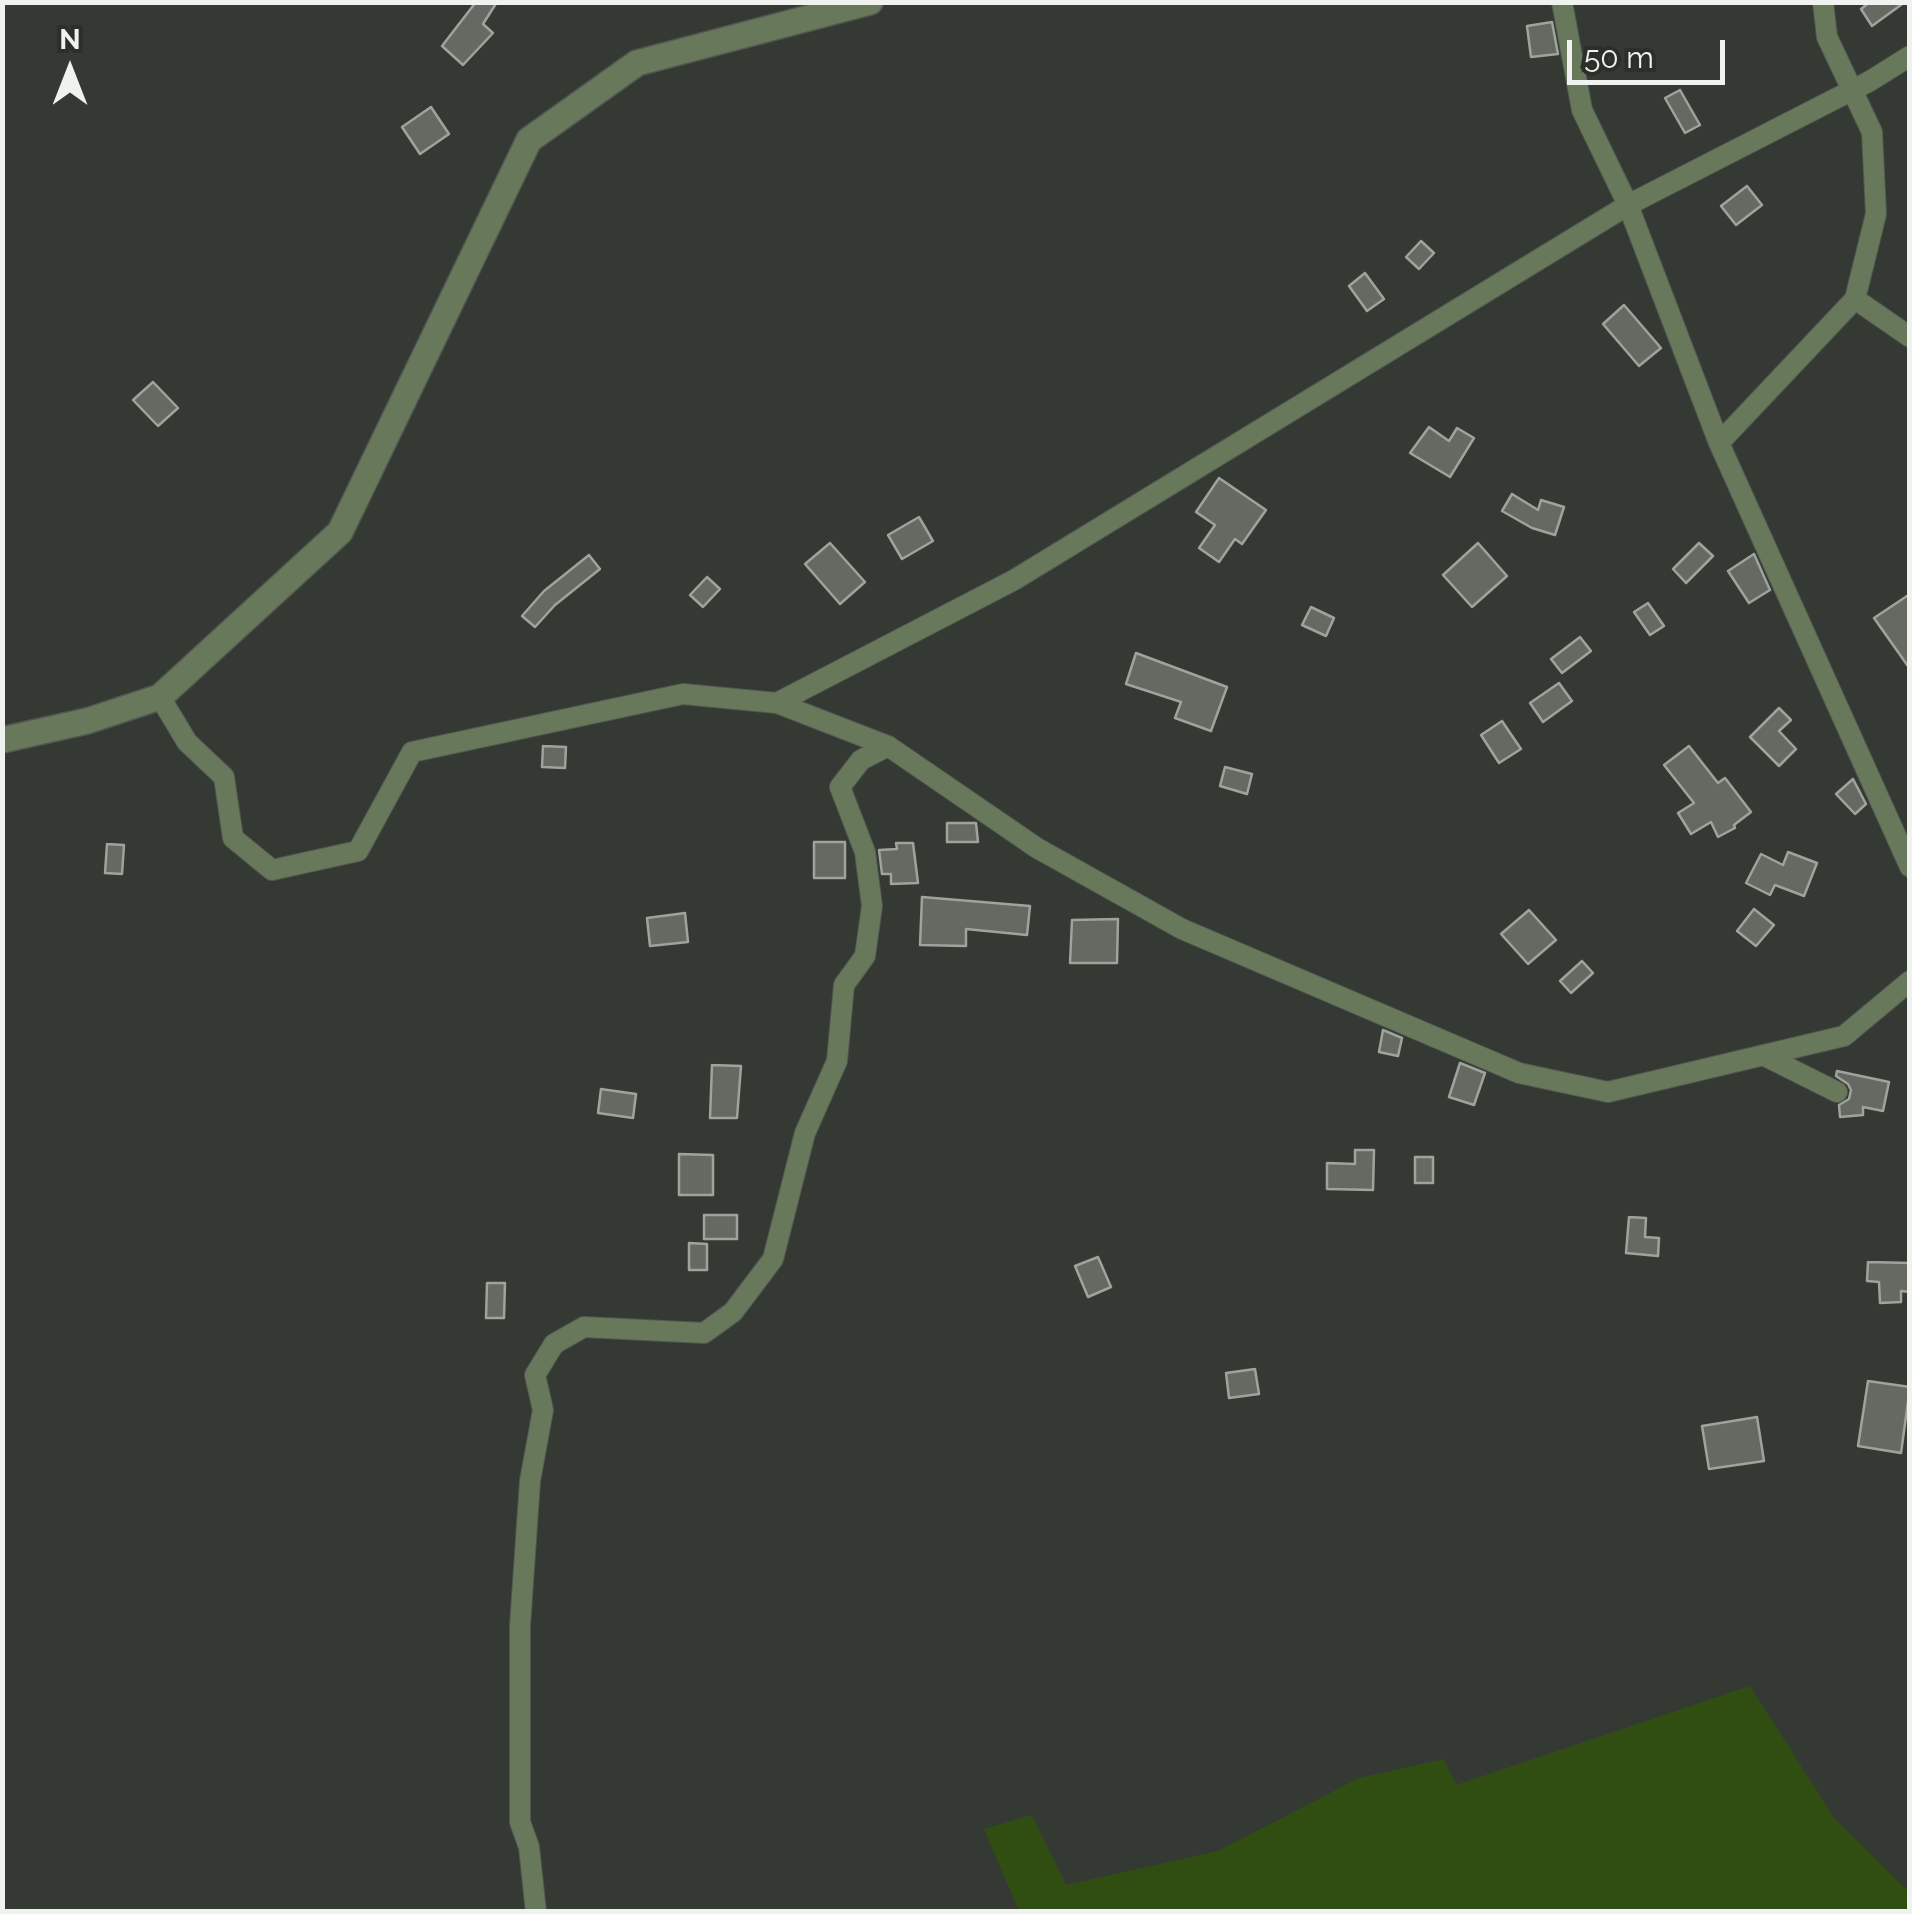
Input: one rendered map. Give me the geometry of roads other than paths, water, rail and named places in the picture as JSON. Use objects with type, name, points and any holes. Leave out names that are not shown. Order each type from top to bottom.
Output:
[{"type":"street","points":[[2,740],[86,721],[160,696],[340,532],[529,140],[637,63],[870,2]]},
{"type":"street","points":[[1562,2],[1582,110],[1628,205],[1720,443],[1910,867]]},
{"type":"street","points":[[1720,443],[1855,299],[1876,214],[1872,132],[1827,36],[1823,2]]},
{"type":"street","points":[[777,703],[1014,580],[1628,205],[1854,89],[1910,56]]},
{"type":"street","points":[[1855,299],[1910,337]]},
{"type":"street","points":[[160,696],[187,742],[224,777],[233,838],[272,870],[358,851],[412,752],[683,694],[777,703],[888,746],[1037,848],[1182,929],[1519,1073],[1608,1092],[1844,1036],[1910,981]]},
{"type":"street","points":[[536,1912],[529,1847],[520,1822],[520,1626],[530,1480],[543,1410],[535,1375],[554,1344],[584,1327],[704,1333],[732,1312],[774,1259],[805,1133],[836,1061],[844,986],[865,956],[872,906],[865,852],[840,788],[861,760],[888,746]]},
{"type":"street","points":[[1764,1055],[1837,1092]]}]
